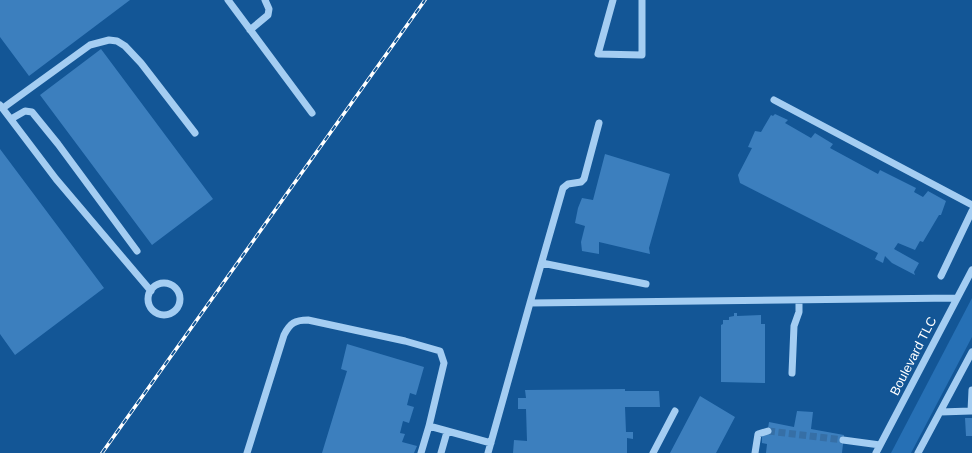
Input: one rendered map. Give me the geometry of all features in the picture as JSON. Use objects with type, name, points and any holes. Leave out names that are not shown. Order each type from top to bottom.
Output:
[{"type":"street","points":[[228,0],[312,113]]},
{"type":"street","points":[[250,30],[268,15],[269,9],[265,0]]},
{"type":"street","points":[[613,0],[598,54],[642,55],[642,0]]},
{"type":"street","points":[[150,291],[56,179],[1,107],[90,45],[109,40],[117,41],[125,46],[141,63],[195,134]]},
{"type":"street","points":[[774,100],[972,205]]},
{"type":"street","points":[[11,119],[25,110],[32,112],[58,144],[138,251]]},
{"type":"street","points":[[488,453],[563,188],[568,184],[581,182],[584,179],[599,123]]},
{"type":"street","points":[[941,276],[972,211]]},
{"type":"street","points":[[542,263],[646,284]]},
{"type":"street","name":"Boulevard TLC","points":[[876,453],[972,270]]},
{"type":"street","points":[[159,284],[168,284],[173,286],[179,295],[178,305],[171,313],[166,315],[156,312],[149,304],[148,299],[150,291],[159,284]]},
{"type":"street","points":[[530,303],[956,298]]},
{"type":"street","points":[[792,373],[794,326],[799,312],[799,300]]},
{"type":"street","points":[[247,453],[284,335],[293,321],[299,320],[308,320],[405,341],[440,351],[444,363],[421,453]]},
{"type":"street","points":[[918,453],[972,352]]},
{"type":"street","points":[[940,412],[971,411],[972,390]]},
{"type":"street","points":[[653,453],[675,411]]},
{"type":"street","points":[[429,426],[491,443]]},
{"type":"street","points":[[755,453],[758,434],[768,431]]},
{"type":"street","points":[[441,453],[447,432]]},
{"type":"street","points":[[843,440],[880,445]]},
{"type":"shaded area","points":[[972,298],[972,337],[911,453],[891,453]]},
{"type":"building","points":[[0,0],[130,0],[29,76],[0,37]]},
{"type":"building","points":[[101,49],[213,199],[152,245],[40,95]]},
{"type":"building","points":[[775,114],[788,120],[785,123],[811,138],[815,133],[833,144],[830,148],[878,174],[880,170],[916,188],[914,192],[923,197],[928,191],[946,201],[941,215],[939,215],[923,242],[920,241],[915,250],[898,243],[894,249],[919,263],[914,272],[915,275],[892,263],[885,256],[883,263],[875,259],[878,253],[740,183],[738,175],[752,148],[748,147],[755,131],[761,132],[771,115],[773,116]]},
{"type":"building","points":[[0,149],[104,288],[15,355],[0,334]]},
{"type":"building","points":[[605,154],[670,174],[649,248],[650,254],[599,242],[599,254],[582,251],[581,242],[585,226],[575,223],[578,208],[582,198],[593,200]]},
{"type":"building","points":[[734,313],[737,313],[737,316],[761,315],[761,324],[765,324],[765,383],[721,382],[721,325],[723,324],[723,320],[729,320],[729,317],[734,316]]},
{"type":"building","points":[[347,344],[424,367],[416,395],[410,393],[407,405],[414,407],[409,423],[403,421],[400,433],[405,434],[402,442],[417,446],[414,453],[322,453],[347,371],[341,369]]},
{"type":"building","points":[[625,389],[625,391],[659,391],[660,407],[625,407],[626,432],[633,432],[633,439],[627,438],[627,453],[513,453],[514,440],[527,441],[526,409],[518,409],[518,398],[526,398],[525,390]]},
{"type":"building","points":[[700,396],[735,417],[716,453],[670,453]]},
{"type":"building","points":[[797,411],[813,412],[811,429],[844,435],[842,453],[766,453],[767,444],[762,443],[762,435],[767,435],[769,422],[794,427]]},
{"type":"building","points":[[965,418],[972,418],[972,436],[966,436]]},
{"type":"tunnel","points":[[768,431],[843,440]]},
{"type":"railway","points":[[102,453],[425,0]]}]
